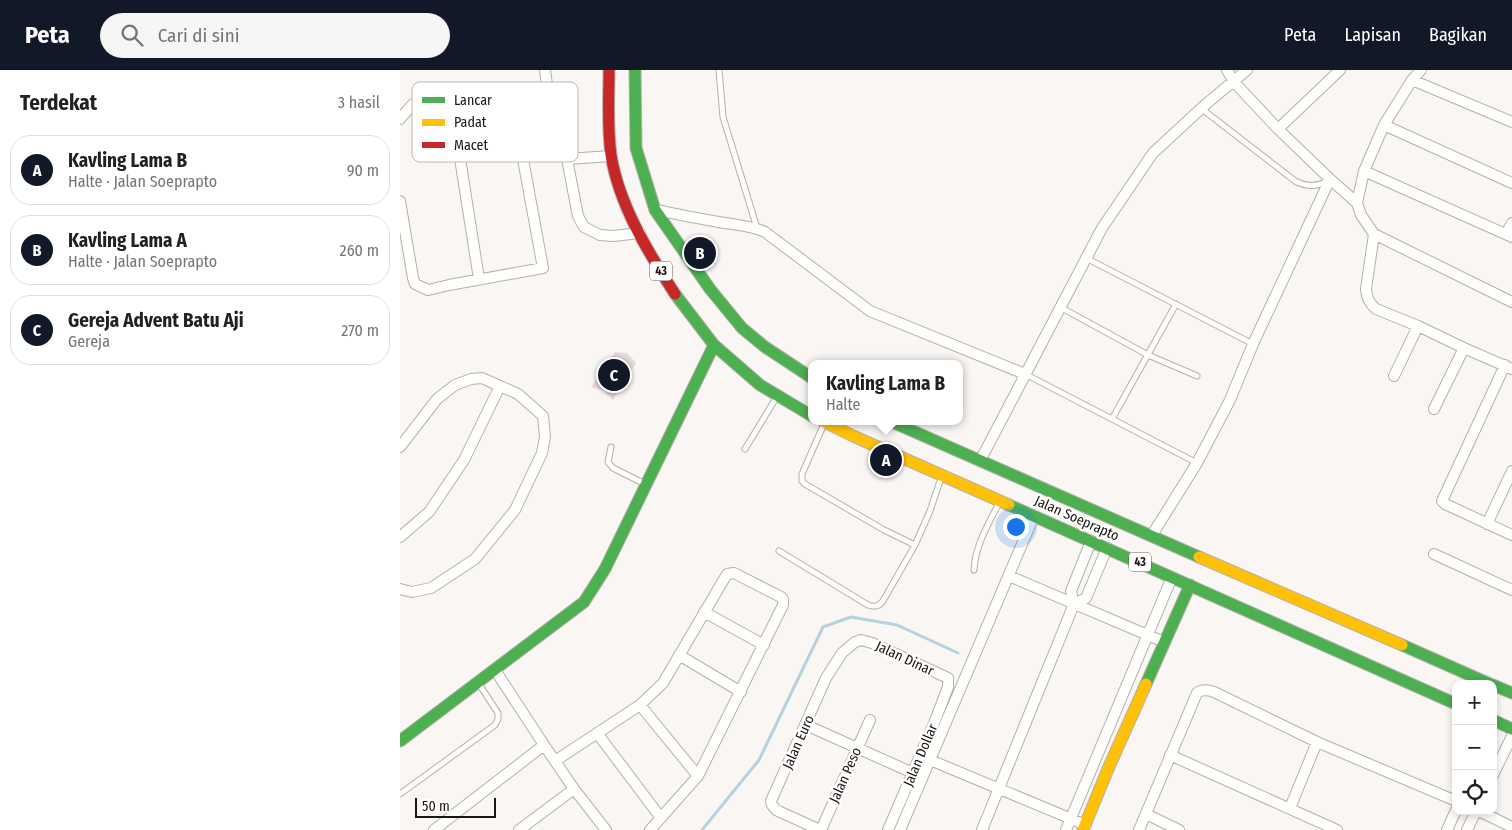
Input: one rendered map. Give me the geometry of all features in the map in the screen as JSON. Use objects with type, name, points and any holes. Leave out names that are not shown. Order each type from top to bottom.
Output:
[{"type":"main road","name":"43","points":[[609,70],[608,136],[611,156],[624,202],[655,262],[680,302],[714,345],[760,384],[808,414]]},
{"type":"main road","name":"43","points":[[634,70],[636,148],[655,210],[710,289],[742,328],[765,347],[808,375]]},
{"type":"main road","points":[[400,742],[584,602],[605,569],[714,345]]},
{"type":"main road","name":"Jalan Soeprapto","points":[[830,425],[1452,702]]},
{"type":"main road","name":"Jalan Soeprapto","points":[[899,425],[1481,680]]},
{"type":"main road","points":[[1085,827],[1108,769],[1190,584]]},
{"type":"main road","points":[[1497,687],[1512,694]]},
{"type":"main road","points":[[1497,722],[1512,728]]},
{"type":"street","points":[[1227,70],[1234,82],[1278,129],[1357,203],[1361,215],[1374,234],[1512,302]]},
{"type":"street","points":[[980,461],[1102,228],[1153,153],[1248,70]]},
{"type":"street","points":[[1278,129],[1340,70]]},
{"type":"street","points":[[1357,203],[1364,171],[1384,126],[1412,80],[1421,70]]},
{"type":"street","points":[[1412,80],[1512,122]]},
{"type":"street","points":[[400,119],[412,105]]},
{"type":"street","points":[[1384,126],[1512,182]]},
{"type":"street","points":[[578,158],[611,156]]},
{"type":"street","points":[[460,162],[478,279]]},
{"type":"street","points":[[400,201],[412,278],[415,284],[428,290],[543,268],[523,162]]},
{"type":"street","points":[[568,162],[578,216],[584,227],[600,235],[613,236],[640,233]]},
{"type":"street","points":[[1364,171],[1509,235],[1512,223]]},
{"type":"street","points":[[1152,535],[1197,463],[1230,400],[1253,344],[1330,179]]},
{"type":"street","points":[[655,210],[720,223],[747,226],[765,232],[870,311],[1026,374]]},
{"type":"street","points":[[1374,234],[1366,289],[1367,297],[1376,309],[1508,367],[1442,501],[1512,535]]},
{"type":"street","points":[[1394,376],[1418,326]]},
{"type":"street","points":[[1434,410],[1464,348]]},
{"type":"street","points":[[400,447],[437,399],[456,385],[471,379],[482,378],[518,394],[543,416],[544,438],[542,454],[515,510],[476,559],[431,588],[412,592],[400,589]]},
{"type":"street","points":[[400,537],[429,512],[464,460],[500,386]]},
{"type":"street","points":[[1487,524],[1512,472]]},
{"type":"street","points":[[900,830],[1034,516]]},
{"type":"street","points":[[982,830],[1074,604],[1071,591],[1092,541]]},
{"type":"street","points":[[1074,604],[1086,598],[1107,548]]},
{"type":"street","points":[[1434,554],[1512,590]]},
{"type":"street","points":[[555,761],[640,705],[663,683],[729,573],[734,573],[783,599],[783,605],[764,645],[698,776],[650,830]]},
{"type":"street","points":[[1009,576],[1164,642]]},
{"type":"street","points":[[1066,830],[1172,577]]},
{"type":"street","points":[[704,612],[764,645]]},
{"type":"street","name":"Jalan Dinar","points":[[861,640],[872,643],[948,678]]},
{"type":"street","name":"Jalan Euro","points":[[821,830],[776,810],[771,802],[826,678],[842,653],[855,642],[861,640]]},
{"type":"street","points":[[679,655],[740,692]]},
{"type":"street","points":[[494,670],[604,830]]},
{"type":"street","name":"Jalan Dollar","points":[[888,830],[933,726],[948,686],[948,678]]},
{"type":"street","points":[[1139,830],[1197,693],[1205,690],[1214,692],[1317,742],[1452,799]]},
{"type":"street","points":[[640,705],[698,776]]},
{"type":"street","name":"Jalan Peso","points":[[821,830],[870,720]]},
{"type":"street","points":[[806,725],[913,773]]},
{"type":"street","points":[[597,733],[661,818]]},
{"type":"street","points":[[1495,770],[1512,736]]},
{"type":"street","points":[[1290,808],[1317,742]]},
{"type":"street","points":[[435,830],[544,745]]},
{"type":"street","points":[[1170,755],[1338,830]]},
{"type":"street","points":[[930,760],[1071,818],[1085,827]]},
{"type":"street","points":[[519,830],[574,789]]},
{"type":"street","points":[[1146,814],[1179,830]]},
{"type":"street","points":[[1447,830],[1454,815]]},
{"type":"street","points":[[1467,830],[1475,815]]},
{"type":"street","points":[[1486,815],[1512,827]]},
{"type":"lane","points":[[719,70],[724,117],[757,229]]},
{"type":"lane","points":[[1202,109],[1284,173],[1305,186],[1318,186],[1330,179]]},
{"type":"lane","points":[[1086,258],[1253,344]]},
{"type":"lane","points":[[1112,419],[1176,304]]},
{"type":"lane","points":[[1060,307],[1148,355],[1197,376]]},
{"type":"lane","points":[[1026,374],[1197,463]]},
{"type":"lane","points":[[745,449],[778,395]]},
{"type":"lane","points":[[823,425],[802,474],[804,484],[884,530],[915,545]]},
{"type":"lane","points":[[611,447],[608,462],[613,468],[646,485]]},
{"type":"lane","points":[[779,551],[868,605],[879,606],[915,545],[930,511],[942,475]]},
{"type":"lane","points":[[974,570],[975,554],[978,545],[1000,500]]},
{"type":"lane","points":[[400,794],[495,724],[498,714],[478,682]]},
{"type":"building","points":[[615,352],[627,353],[636,363],[613,400],[604,391],[591,387]]},
{"type":"waterway","points":[[702,830],[759,760],[823,627],[851,617],[897,625],[958,653]]},
{"type":"traffic: fast","points":[[635,70],[636,148],[655,210],[710,289],[742,328],[765,347],[808,375]]},
{"type":"traffic: fast","points":[[675,294],[714,345],[760,385],[808,414]]},
{"type":"traffic: fast","points":[[400,741],[584,602],[605,569],[714,345]]},
{"type":"traffic: fast","points":[[899,425],[1199,557]]},
{"type":"traffic: fast","points":[[1009,505],[1452,702]]},
{"type":"traffic: fast","points":[[1146,684],[1190,585]]},
{"type":"traffic: fast","points":[[1402,645],[1481,680]]},
{"type":"traffic: fast","points":[[1497,687],[1512,693]]},
{"type":"traffic: fast","points":[[1497,722],[1512,729]]},
{"type":"traffic: slow","points":[[831,425],[1009,505]]},
{"type":"traffic: slow","points":[[1199,557],[1402,645]]},
{"type":"traffic: slow","points":[[1083,830],[1146,684]]},
{"type":"traffic: jam","points":[[609,70],[609,134],[615,174],[636,228],[675,294]]},
{"type":"place","name":"Kavling Lama A","points":[[700,253]]},
{"type":"place","name":"Gereja Advent Batu Aji","points":[[614,375]]},
{"type":"place","name":"Kavling Lama B","points":[[886,460]]}]
